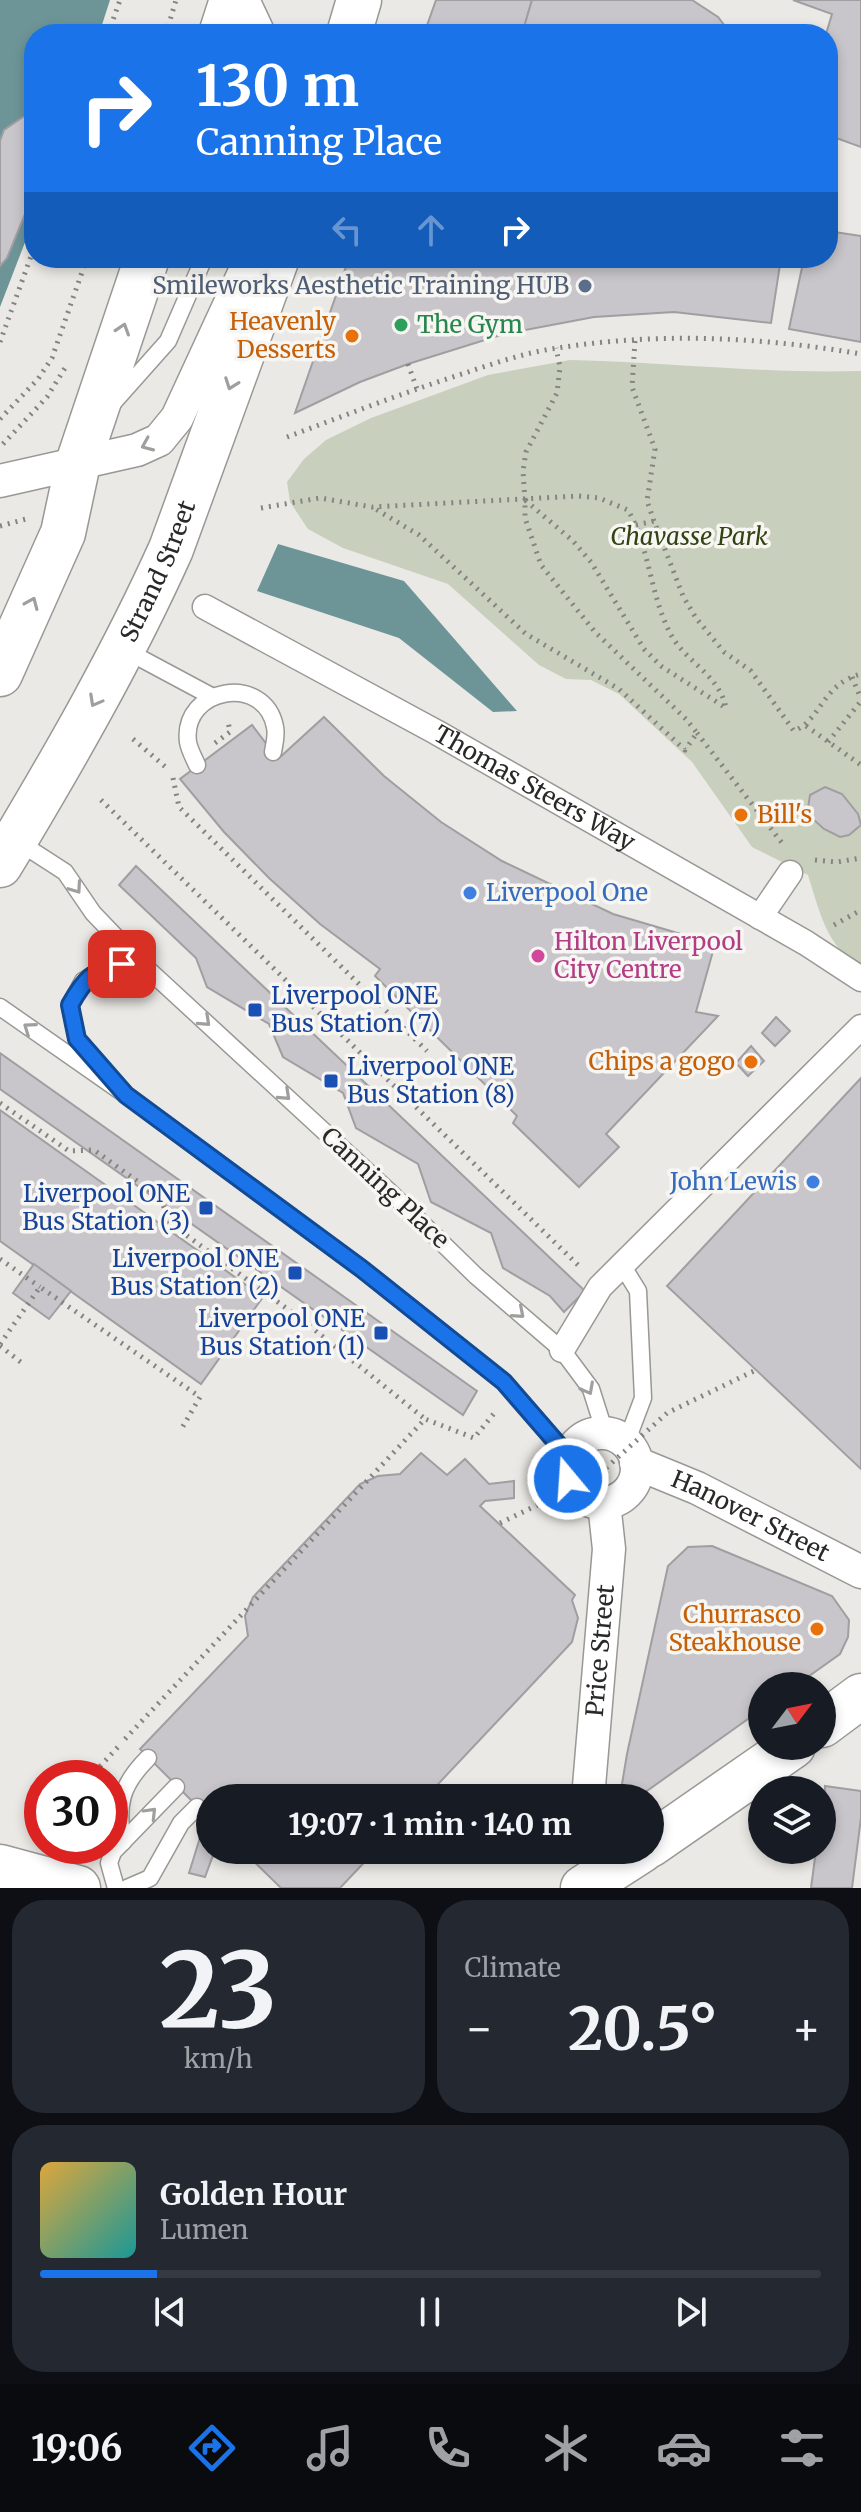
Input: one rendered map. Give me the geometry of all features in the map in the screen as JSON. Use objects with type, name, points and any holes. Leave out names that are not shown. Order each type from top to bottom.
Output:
[{"type":"main road","points":[[224,24],[232,0]]},
{"type":"main road","points":[[352,24],[359,0]]},
{"type":"main road","points":[[0,674],[63,533],[84,446],[144,268]]},
{"type":"main road","name":"Strand Street","points":[[5,847],[42,798],[124,649],[171,549],[273,268]]},
{"type":"main road","points":[[836,1715],[861,1696]]},
{"type":"main road","points":[[664,1835],[773,1760]]},
{"type":"main road","points":[[592,1877],[616,1864]]},
{"type":"main road","points":[[0,1867],[78,1888]]},
{"type":"street","points":[[243,0],[254,24]]},
{"type":"street","points":[[0,481],[84,446],[137,450],[159,440],[177,418],[246,268]]},
{"type":"street","name":"Thomas Steers Way","points":[[205,607],[436,732],[760,917],[816,936],[861,979]]},
{"type":"street","points":[[760,917],[800,866]]},
{"type":"street","points":[[562,1350],[600,1287],[861,1027]]},
{"type":"street","points":[[583,1439],[622,1446],[636,1474],[632,1485],[615,1500],[593,1502],[574,1489],[568,1479],[569,1457],[583,1439]]},
{"type":"street","name":"Hanover Street","points":[[622,1446],[861,1572]]},
{"type":"street","name":"Price Street","points":[[589,1784],[609,1549],[604,1503]]},
{"type":"lane","points":[[84,446],[168,341],[200,268]]},
{"type":"lane","points":[[124,649],[211,696]]},
{"type":"lane","points":[[197,765],[188,742],[190,719],[205,699],[227,691],[249,694],[267,708],[276,728],[273,752]]},
{"type":"lane","name":"Canning Place","points":[[5,847],[65,872],[93,913],[139,961],[392,1194],[476,1276],[562,1350],[591,1389],[622,1446]]},
{"type":"lane","points":[[126,1095],[77,1039],[70,1005],[83,981],[105,968],[139,961]]},
{"type":"lane","points":[[0,1007],[126,1095],[362,1269],[504,1382],[569,1457]]},
{"type":"lane","points":[[622,1265],[638,1291],[643,1398],[622,1446]]},
{"type":"lane","points":[[128,1787],[148,1758]]},
{"type":"lane","points":[[128,1837],[176,1787]]},
{"type":"lane","points":[[127,1888],[150,1878],[181,1823],[196,1808]]},
{"type":"lane","points":[[109,1864],[116,1888]]},
{"type":"path","points":[[112,24],[120,0]]},
{"type":"path","points":[[169,24],[176,0]]},
{"type":"path","points":[[0,342],[27,268]]},
{"type":"path","points":[[0,419],[38,379],[52,358],[84,268]]},
{"type":"path","points":[[287,437],[489,365],[556,348],[667,338],[795,343],[861,354]]},
{"type":"path","points":[[635,341],[632,387],[655,449],[647,501],[683,596],[696,618],[724,652],[751,671],[794,731],[806,726],[831,690],[861,674]]},
{"type":"path","points":[[556,348],[560,367],[557,393],[526,452],[523,471],[525,518],[541,565],[595,632],[686,719],[785,847]]},
{"type":"path","points":[[0,445],[7,442],[47,397],[69,361]]},
{"type":"path","points":[[408,364],[417,389]]},
{"type":"path","points":[[261,508],[320,498],[372,507],[579,496],[599,498],[628,510],[636,525],[667,629],[680,649],[714,680],[726,708],[661,666],[644,649],[591,562],[573,541],[525,500]]},
{"type":"path","points":[[372,507],[419,535],[526,634],[619,689],[685,750],[697,733]]},
{"type":"path","points":[[0,526],[31,517]]},
{"type":"path","points":[[636,525],[654,521]]},
{"type":"path","points":[[828,742],[861,700],[852,677]]},
{"type":"path","points":[[806,726],[861,765]]},
{"type":"path","points":[[208,748],[230,732]]},
{"type":"path","points":[[133,739],[172,773],[179,807],[427,1051]]},
{"type":"path","points":[[101,800],[600,1287]]},
{"type":"path","points":[[800,866],[861,858]]},
{"type":"path","points":[[816,936],[861,910]]},
{"type":"path","points":[[0,1103],[69,1151],[94,1150],[162,1199],[167,1221],[301,1319],[425,1419],[474,1438],[512,1392]]},
{"type":"path","points":[[0,1259],[200,1397],[182,1428]]},
{"type":"path","points":[[22,1363],[0,1345],[40,1287]]},
{"type":"path","points":[[500,1523],[596,1477],[667,1413],[756,1370]]},
{"type":"path","points":[[106,1760],[425,1419]]},
{"type":"green space","name":"Chavasse Park","points":[[570,360],[788,371],[861,371],[861,968],[849,960],[832,939],[808,875],[752,847],[692,762],[619,694],[591,680],[566,679],[539,665],[448,584],[343,548],[308,529],[290,502],[287,482],[304,459],[326,440],[371,418],[488,375]]},
{"type":"water","points":[[0,0],[110,0],[102,24],[24,24],[24,245],[0,307]]},
{"type":"water","points":[[278,544],[404,581],[517,711],[493,712],[399,638],[257,591]]},
{"type":"building","points":[[436,0],[532,0],[525,24],[428,24]]},
{"type":"building","points":[[532,0],[692,0],[723,24],[525,24]]},
{"type":"building","points":[[793,0],[861,0],[861,147],[838,139],[838,24],[829,24],[832,14]]},
{"type":"building","points":[[24,117],[24,216],[7,258],[0,266],[0,141],[4,130]]},
{"type":"building","points":[[838,233],[861,236],[861,342],[789,329],[802,268],[838,268]]},
{"type":"building","points":[[346,268],[779,268],[771,323],[674,312],[594,317],[504,334],[360,382],[295,413]]},
{"type":"building","name":"Hilton Liverpool City Centre","points":[[324,717],[384,776],[441,822],[502,861],[613,914],[715,944],[696,1012],[718,1016],[606,1134],[619,1147],[579,1187],[513,1123],[517,1116],[375,976],[380,969],[320,924],[269,878],[224,832],[180,779],[252,725],[278,759]]},
{"type":"building","points":[[825,787],[842,794],[858,814],[861,825],[849,835],[840,837],[824,829],[814,820],[808,808],[810,795]]},
{"type":"building","points":[[136,866],[585,1291],[564,1312],[550,1296],[503,1268],[491,1233],[431,1202],[418,1164],[356,1128],[343,1093],[283,1057],[269,1024],[207,987],[196,958],[119,885]]},
{"type":"building","points":[[776,1017],[790,1031],[775,1046],[762,1033]]},
{"type":"building","points":[[751,1046],[764,1061],[748,1076],[736,1063]]},
{"type":"building","points":[[0,1053],[477,1391],[463,1415],[0,1089]]},
{"type":"building","name":"John Lewis","points":[[861,1078],[861,1469],[667,1286]]},
{"type":"building","points":[[0,1110],[263,1297],[201,1384],[0,1241]]},
{"type":"building","points":[[34,1264],[71,1291],[49,1319],[13,1293]]},
{"type":"building","points":[[421,1453],[447,1475],[465,1459],[489,1484],[514,1481],[514,1498],[485,1501],[480,1506],[575,1595],[572,1600],[578,1618],[572,1642],[438,1784],[196,1784],[196,1805],[140,1749],[248,1636],[245,1616],[253,1597],[360,1484],[378,1476],[400,1474]]},
{"type":"building","points":[[712,1546],[832,1596],[849,1620],[848,1637],[840,1654],[815,1672],[748,1672],[748,1719],[657,1784],[622,1784],[668,1566],[688,1547]]},
{"type":"building","points":[[836,1788],[861,1791],[861,1818],[852,1888],[811,1888],[814,1864],[836,1864]]},
{"type":"building","points":[[196,1850],[196,1864],[210,1864],[205,1877],[189,1873]]},
{"type":"building","points":[[256,1864],[363,1864],[340,1888],[281,1888]]},
{"type":"place","name":"Smileworks Aesthetic Training HUB","points":[[585,286]]},
{"type":"place","name":"The Gym","points":[[401,325]]},
{"type":"place","name":"Heavenly Desserts","points":[[352,336]]},
{"type":"place","name":"Bill's","points":[[741,815]]},
{"type":"place","name":"Liverpool One","points":[[470,893]]},
{"type":"place","name":"Hilton Liverpool City Centre","points":[[538,956]]},
{"type":"place","name":"Liverpool ONE Bus Station (7)","points":[[255,1010]]},
{"type":"place","name":"Chips a gogo","points":[[751,1062]]},
{"type":"place","name":"Liverpool ONE Bus Station (8)","points":[[331,1081]]},
{"type":"place","name":"John Lewis","points":[[813,1182]]},
{"type":"place","name":"Liverpool ONE Bus Station (3)","points":[[206,1208]]},
{"type":"place","name":"Liverpool ONE Bus Station (2)","points":[[295,1273]]},
{"type":"place","name":"Liverpool ONE Bus Station (1)","points":[[381,1333]]},
{"type":"place","name":"Churrasco Steakhouse","points":[[817,1629]]},
{"type":"route","points":[[122,964],[105,968],[83,981],[70,1005],[77,1039],[109,1077],[126,1095],[362,1269],[504,1382],[569,1457],[568,1479]]}]
